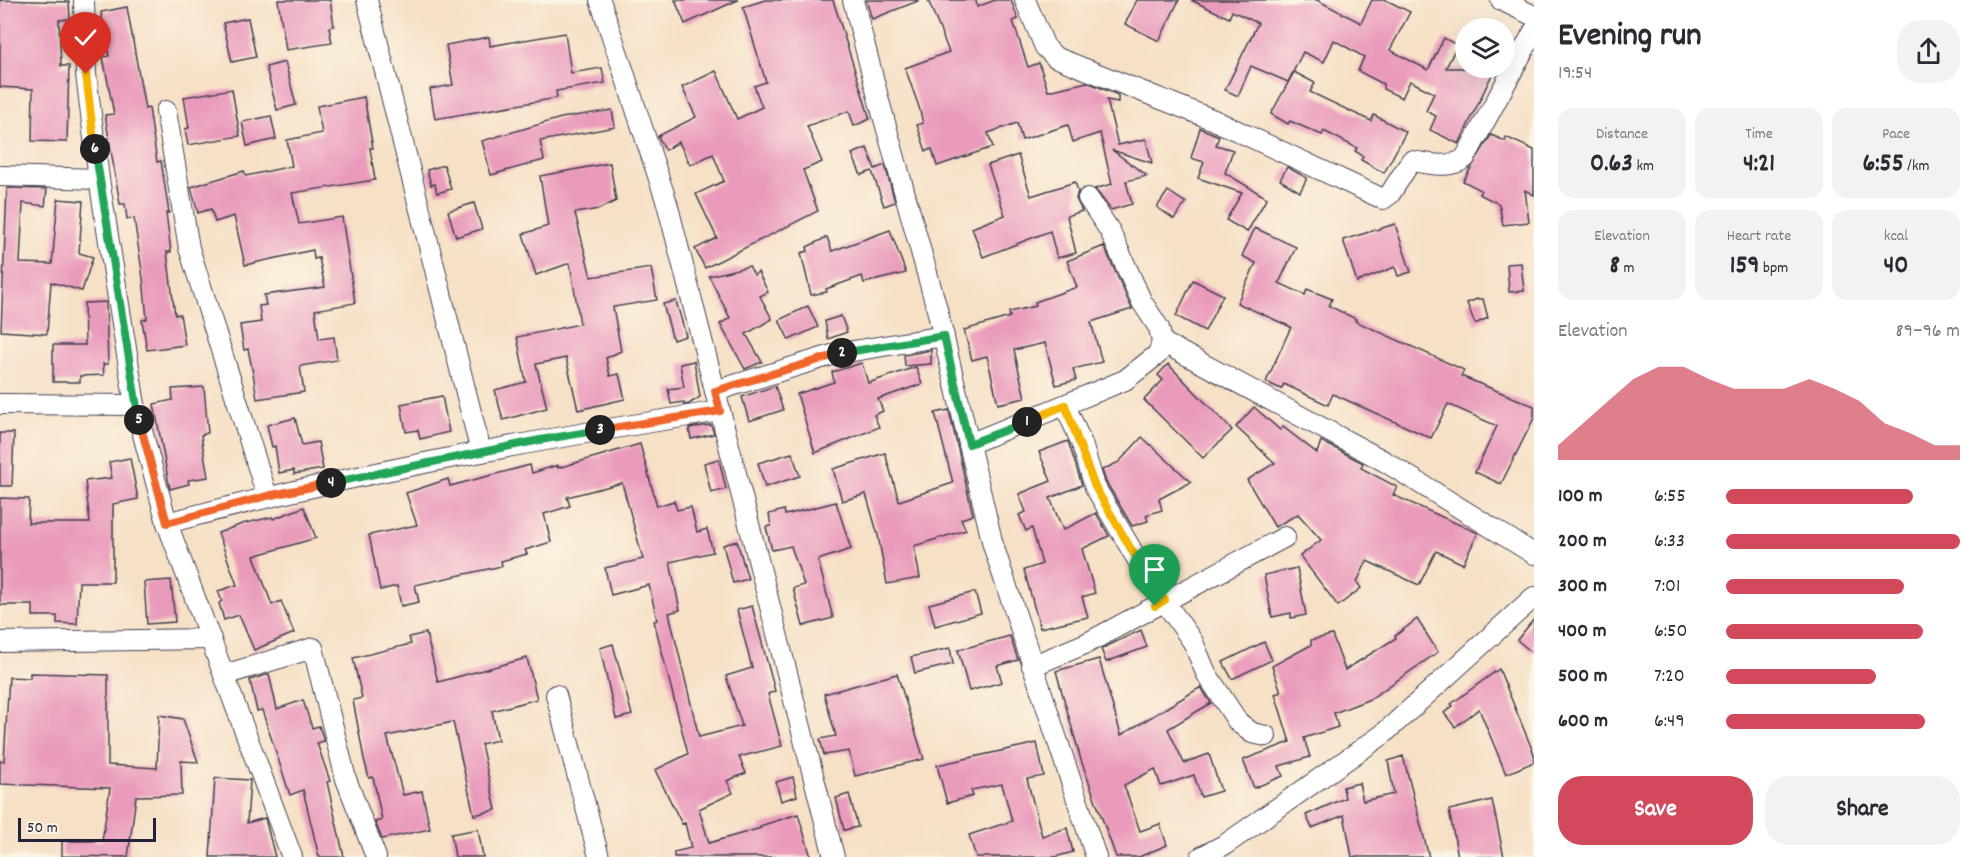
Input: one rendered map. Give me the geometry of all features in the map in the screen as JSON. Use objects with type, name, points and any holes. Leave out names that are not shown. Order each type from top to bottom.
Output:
[{"type":"street","points":[[84,0],[86,74],[99,179],[135,405],[167,523],[292,857]]},
{"type":"street","points":[[367,0],[481,452]]},
{"type":"street","points":[[600,0],[667,203],[834,857]]},
{"type":"street","points":[[853,0],[944,336],[993,545],[1096,857]]},
{"type":"street","points":[[1025,0],[1045,47],[1055,57],[1214,120],[1383,199],[1390,194],[1411,161],[1448,165],[1457,164],[1465,158],[1534,31]]},
{"type":"street","points":[[1501,0],[1534,16]]},
{"type":"street","points":[[166,111],[189,248],[267,496]]},
{"type":"street","points":[[0,176],[99,179]]},
{"type":"street","points":[[969,444],[1125,380],[1158,354],[1162,342],[1159,328],[1142,302],[1110,231],[1088,198]]},
{"type":"street","points":[[715,391],[835,354],[944,336]]},
{"type":"street","points":[[1162,342],[1384,461],[1534,555]]},
{"type":"street","points":[[0,404],[135,405]]},
{"type":"street","points":[[1065,405],[1095,487],[1148,578],[1193,642],[1206,673],[1238,722],[1252,733],[1266,736]]},
{"type":"street","points":[[167,523],[267,496],[540,440],[720,411]]},
{"type":"street","points":[[1032,666],[1087,643],[1285,537]]},
{"type":"street","points":[[1202,857],[1226,844],[1382,735],[1534,597]]},
{"type":"street","points":[[0,642],[211,639]]},
{"type":"street","points":[[224,675],[313,648],[346,779],[376,857]]},
{"type":"street","points":[[556,694],[599,857]]},
{"type":"building","points":[[0,0],[69,2],[70,19],[59,20],[61,66],[69,66],[67,142],[32,141],[33,89],[0,87]]},
{"type":"building","points":[[278,0],[330,0],[334,26],[329,27],[332,43],[286,50]]},
{"type":"building","points":[[675,0],[738,0],[685,24]]},
{"type":"building","points":[[765,0],[833,0],[870,119],[854,126],[849,111],[807,126],[822,162],[803,170],[818,211],[705,268],[695,249],[717,238],[696,194],[724,181],[713,154],[690,165],[679,142],[665,150],[658,136],[696,117],[682,87],[716,71],[737,119],[762,107],[754,86],[766,82],[743,7]]},
{"type":"building","points":[[866,0],[917,0],[918,1],[872,19]]},
{"type":"building","points":[[928,0],[976,0],[977,7],[995,0],[1011,0],[1018,19],[1013,21],[1028,67],[1039,63],[1048,91],[1087,82],[1118,95],[1118,102],[1107,100],[1118,145],[1146,139],[1152,163],[1112,150],[1147,176],[1126,181],[1132,204],[1111,210],[1095,189],[1112,184],[1100,133],[1073,142],[1068,125],[1022,140],[1017,123],[988,133],[993,147],[937,166],[932,149],[926,151],[917,125],[923,123],[905,68],[949,52]]},
{"type":"building","points":[[1137,0],[1179,0],[1159,41],[1125,24]]},
{"type":"building","points":[[1191,0],[1317,0],[1361,23],[1372,0],[1386,0],[1410,12],[1390,50],[1428,70],[1444,38],[1455,44],[1455,49],[1446,68],[1455,68],[1455,78],[1490,78],[1459,144],[1430,130],[1436,116],[1426,111],[1434,93],[1410,81],[1402,98],[1383,89],[1383,84],[1358,71],[1364,57],[1334,40],[1324,62],[1303,52],[1288,82],[1251,66],[1238,96],[1225,90],[1258,23],[1232,11],[1229,18]]},
{"type":"building","points":[[127,7],[145,109],[149,108],[157,162],[161,161],[169,213],[166,213],[171,252],[167,252],[175,315],[180,314],[185,345],[147,350],[142,320],[147,319],[143,278],[134,218],[127,219],[125,204],[120,204],[105,115],[114,114],[103,57],[109,56],[101,12]]},
{"type":"building","points":[[248,18],[256,57],[232,62],[223,23]]},
{"type":"building","points":[[565,33],[571,73],[602,68],[605,83],[556,91],[557,98],[435,119],[430,89],[453,85],[446,45],[489,37],[490,46]]},
{"type":"building","points":[[285,62],[296,105],[277,110],[266,67]]},
{"type":"building","points":[[1294,72],[1315,83],[1310,92],[1371,121],[1374,115],[1406,132],[1384,173],[1361,160],[1363,156],[1355,151],[1357,148],[1324,131],[1322,135],[1290,121],[1288,124],[1271,114]]},
{"type":"building","points":[[232,89],[240,136],[188,145],[185,129],[189,128],[184,97]]},
{"type":"building","points":[[364,97],[373,148],[370,148],[375,180],[292,193],[299,224],[342,217],[355,303],[315,310],[319,339],[334,337],[337,360],[300,366],[304,392],[257,399],[248,349],[244,350],[240,325],[261,322],[259,306],[266,305],[264,295],[325,287],[319,258],[314,259],[313,250],[245,265],[234,216],[215,222],[211,209],[198,213],[191,187],[244,171],[246,176],[292,166],[287,140],[322,133],[317,106]]},
{"type":"building","points":[[612,110],[615,127],[540,141],[544,160],[491,175],[482,141],[561,118]]},
{"type":"building","points":[[271,116],[276,139],[247,146],[242,122]]},
{"type":"building","points":[[1200,128],[1219,136],[1216,145],[1233,150],[1225,173],[1267,198],[1247,232],[1226,220],[1242,193],[1198,178],[1204,162],[1191,158]]},
{"type":"building","points":[[1491,135],[1505,141],[1506,137],[1534,150],[1534,195],[1525,190],[1529,222],[1503,225],[1499,204],[1479,194],[1481,190],[1463,181]]},
{"type":"building","points":[[867,148],[875,169],[885,165],[895,202],[884,206],[872,171],[861,175],[852,154]]},
{"type":"building","points":[[1018,155],[1031,196],[1075,182],[1078,191],[1076,199],[1082,211],[1067,216],[1076,253],[1057,258],[1050,231],[983,257],[972,228],[1005,215],[988,165]]},
{"type":"building","points":[[610,163],[616,201],[599,209],[575,213],[591,277],[651,268],[657,300],[613,307],[621,351],[606,358],[610,376],[619,374],[625,399],[578,410],[566,358],[536,364],[547,408],[503,420],[495,390],[526,382],[517,337],[580,324],[570,263],[536,275],[523,234],[548,226],[540,176]]},
{"type":"building","points":[[444,165],[451,189],[437,193],[435,184],[431,185],[427,170]]},
{"type":"building","points":[[1287,167],[1307,178],[1300,192],[1280,180]]},
{"type":"building","points":[[7,188],[47,189],[45,206],[23,203],[20,263],[52,264],[58,199],[83,201],[79,253],[93,257],[82,291],[51,282],[47,334],[1,331]]},
{"type":"building","points":[[1168,191],[1186,203],[1174,219],[1157,207]]},
{"type":"building","points":[[474,203],[482,229],[456,237],[448,211]]},
{"type":"building","points":[[1395,224],[1411,272],[1398,276],[1395,267],[1357,282],[1343,240]]},
{"type":"building","points":[[1255,228],[1296,247],[1279,283],[1305,295],[1307,289],[1332,299],[1329,306],[1356,319],[1355,321],[1464,370],[1461,376],[1534,406],[1534,418],[1501,484],[1475,472],[1497,426],[1448,404],[1431,438],[1333,394],[1328,405],[1284,384],[1281,389],[1266,382],[1291,327],[1237,303],[1256,263],[1242,256]]},
{"type":"building","points":[[890,230],[906,273],[864,283],[862,276],[826,289],[827,292],[811,295],[801,253],[808,251],[807,247],[827,237],[832,251]]},
{"type":"building","points":[[1104,246],[1132,309],[1091,322],[1102,362],[1073,369],[1076,380],[1056,385],[1045,343],[1014,350],[1025,398],[998,404],[987,356],[972,360],[964,330],[1010,317],[1009,312],[1036,306],[1035,302],[1077,287],[1067,261]]},
{"type":"building","points":[[1521,263],[1524,291],[1509,292],[1507,264]]},
{"type":"building","points":[[749,266],[754,275],[758,272],[768,292],[760,296],[772,319],[746,334],[762,362],[745,369],[720,324],[730,318],[709,276]]},
{"type":"building","points":[[1193,280],[1223,295],[1205,331],[1176,316]]},
{"type":"building","points":[[1483,299],[1488,318],[1475,324],[1467,303]]},
{"type":"building","points":[[676,301],[686,336],[673,340],[663,304]]},
{"type":"building","points":[[106,302],[108,364],[103,364],[104,375],[80,376],[80,382],[53,382],[53,345],[85,345],[84,303]]},
{"type":"building","points":[[808,306],[818,327],[789,340],[779,320]]},
{"type":"building","points":[[841,316],[847,332],[828,339],[825,321]]},
{"type":"building","points":[[931,350],[931,364],[905,366],[904,355]]},
{"type":"building","points":[[694,361],[700,397],[689,404],[684,405],[684,402],[671,404],[668,389],[684,387],[680,364]]},
{"type":"building","points":[[862,363],[868,383],[916,367],[922,384],[878,399],[883,411],[874,415],[879,427],[815,453],[797,394],[834,382],[832,372]]},
{"type":"building","points":[[1168,364],[1232,430],[1203,458],[1144,400],[1163,380],[1158,375]]},
{"type":"building","points":[[775,386],[783,410],[749,421],[742,397]]},
{"type":"building","points":[[204,387],[208,433],[201,435],[208,477],[188,480],[189,484],[170,489],[154,404],[173,400],[172,389]]},
{"type":"building","points":[[442,396],[449,432],[420,439],[418,430],[406,432],[401,404]]},
{"type":"building","points":[[1254,407],[1280,430],[1283,427],[1317,453],[1321,441],[1363,463],[1361,468],[1397,487],[1393,495],[1478,533],[1463,564],[1436,551],[1419,585],[1367,561],[1357,582],[1361,588],[1338,606],[1300,556],[1321,540],[1298,514],[1275,527],[1247,480],[1275,463],[1236,427]]},
{"type":"building","points":[[949,410],[973,515],[961,519],[966,530],[914,546],[920,578],[887,584],[878,535],[866,494],[842,501],[833,469],[885,453],[899,501],[953,483],[935,413]]},
{"type":"building","points":[[295,418],[302,445],[318,442],[323,469],[294,474],[294,470],[279,473],[275,446],[272,447],[267,425]]},
{"type":"building","points":[[711,425],[714,434],[691,439],[689,428]]},
{"type":"building","points":[[0,433],[14,433],[12,486],[0,486]]},
{"type":"building","points":[[1142,437],[1191,482],[1159,499],[1162,510],[1146,515],[1148,521],[1132,526],[1106,482],[1102,470],[1119,462]]},
{"type":"building","points":[[1068,441],[1082,485],[1050,498],[1063,530],[1096,513],[1109,536],[1082,549],[1095,593],[1082,597],[1088,617],[1040,628],[1024,570],[1042,564],[1032,528],[1026,531],[1019,515],[1026,512],[1019,494],[1051,481],[1039,452]]},
{"type":"building","points":[[640,444],[657,506],[674,501],[677,510],[691,507],[697,532],[707,529],[713,552],[670,562],[680,610],[669,613],[699,737],[742,726],[726,676],[752,668],[737,610],[752,606],[775,691],[768,694],[782,746],[739,757],[746,773],[727,781],[733,793],[699,809],[709,843],[761,828],[760,826],[798,814],[811,857],[674,857],[674,852],[691,848],[685,823],[682,824],[655,770],[688,754],[654,621],[657,620],[649,585],[611,595],[605,568],[643,559],[622,483],[567,497],[570,506],[544,514],[551,542],[525,550],[527,554],[501,561],[502,566],[415,585],[419,602],[401,606],[397,586],[380,590],[369,535],[417,525],[406,493],[448,479],[450,486],[530,465],[532,473],[558,465],[558,468]]},
{"type":"building","points":[[792,453],[800,476],[765,487],[758,463]]},
{"type":"building","points":[[130,458],[138,499],[113,504],[113,582],[79,582],[77,624],[57,623],[57,616],[33,616],[33,605],[0,605],[0,498],[29,499],[28,523],[90,523],[85,481],[112,478],[109,462]]},
{"type":"building","points":[[719,459],[726,489],[711,493],[704,463]]},
{"type":"building","points":[[836,502],[851,549],[818,560],[833,618],[803,626],[793,588],[804,585],[791,546],[772,550],[766,527],[771,526],[769,514],[784,510],[785,515]]},
{"type":"building","points":[[304,507],[316,538],[254,556],[272,605],[281,601],[294,633],[254,650],[239,615],[224,620],[219,603],[222,601],[218,591],[237,585],[218,533],[242,524],[272,517],[273,519]]},
{"type":"building","points":[[737,541],[748,579],[733,583],[723,545]]},
{"type":"building","points":[[1297,568],[1306,615],[1291,618],[1291,613],[1272,617],[1264,575]]},
{"type":"building","points":[[171,580],[175,622],[147,624],[144,582]]},
{"type":"building","points":[[975,592],[981,613],[935,626],[929,604]]},
{"type":"building","points":[[1417,619],[1438,652],[1370,699],[1334,713],[1338,727],[1304,738],[1310,757],[1279,766],[1283,776],[1254,788],[1243,760],[1290,742],[1275,694],[1281,692],[1272,666],[1311,645],[1311,640],[1332,635],[1345,670],[1396,638],[1395,636]]},
{"type":"building","points":[[1534,619],[1534,654],[1517,640]]},
{"type":"building","points":[[1141,630],[1147,647],[1106,662],[1101,649]]},
{"type":"building","points":[[426,633],[438,682],[527,658],[537,699],[492,711],[498,740],[481,744],[496,810],[474,815],[453,722],[387,736],[403,795],[422,791],[430,829],[382,839],[375,822],[382,820],[373,777],[369,778],[364,759],[353,700],[362,698],[353,658],[411,644],[409,637]]},
{"type":"building","points":[[1010,636],[1018,660],[997,666],[1002,682],[969,691],[958,650]]},
{"type":"building","points":[[1264,642],[1272,660],[1232,679],[1223,662]]},
{"type":"building","points":[[613,644],[632,715],[616,719],[600,648]]},
{"type":"building","points":[[950,648],[953,664],[915,673],[911,657]]},
{"type":"building","points":[[1099,659],[1121,735],[1201,687],[1211,703],[1168,729],[1184,763],[1209,754],[1221,791],[1201,797],[1194,775],[1161,786],[1155,769],[1124,785],[1140,831],[1160,824],[1167,845],[1139,857],[1116,857],[1081,760],[1056,671]]},
{"type":"building","points":[[1499,669],[1534,754],[1534,762],[1506,774],[1479,709],[1455,727],[1444,713],[1453,706],[1451,704]]},
{"type":"building","points":[[30,673],[108,675],[108,765],[157,768],[159,715],[183,719],[198,762],[181,761],[182,795],[136,796],[128,857],[62,856],[62,841],[102,841],[110,788],[0,784],[0,761],[4,761],[9,677],[30,678]]},
{"type":"building","points":[[269,674],[277,709],[303,700],[312,728],[319,726],[324,741],[317,743],[330,781],[327,782],[344,857],[319,857],[303,790],[290,795],[262,710],[257,711],[250,680]]},
{"type":"building","points":[[897,674],[924,759],[855,776],[849,751],[824,755],[820,739],[836,736],[824,694]]},
{"type":"building","points":[[1037,743],[1044,776],[1027,779],[1042,836],[1067,828],[1073,852],[1055,857],[976,857],[969,835],[1012,821],[1002,784],[971,790],[973,796],[947,803],[937,765]]},
{"type":"building","points":[[1403,756],[1429,857],[1352,857],[1344,815],[1312,828],[1306,815],[1345,798],[1343,787],[1359,783],[1363,801],[1394,794],[1388,761]]},
{"type":"building","points":[[793,777],[797,796],[781,801],[776,782]]},
{"type":"building","points":[[215,778],[250,780],[247,823],[265,818],[275,857],[210,857]]},
{"type":"building","points":[[849,794],[858,827],[844,830],[836,798]]},
{"type":"building","points":[[1492,800],[1504,857],[1458,857],[1449,810]]},
{"type":"building","points":[[478,829],[483,857],[455,857],[451,834]]},
{"type":"route","points":[[86,74],[99,179],[135,405],[167,523],[267,496],[540,440],[720,411],[715,391],[835,354],[944,336],[969,444],[1065,405],[1082,444],[1095,487],[1148,578],[1165,600],[1155,606]]}]
